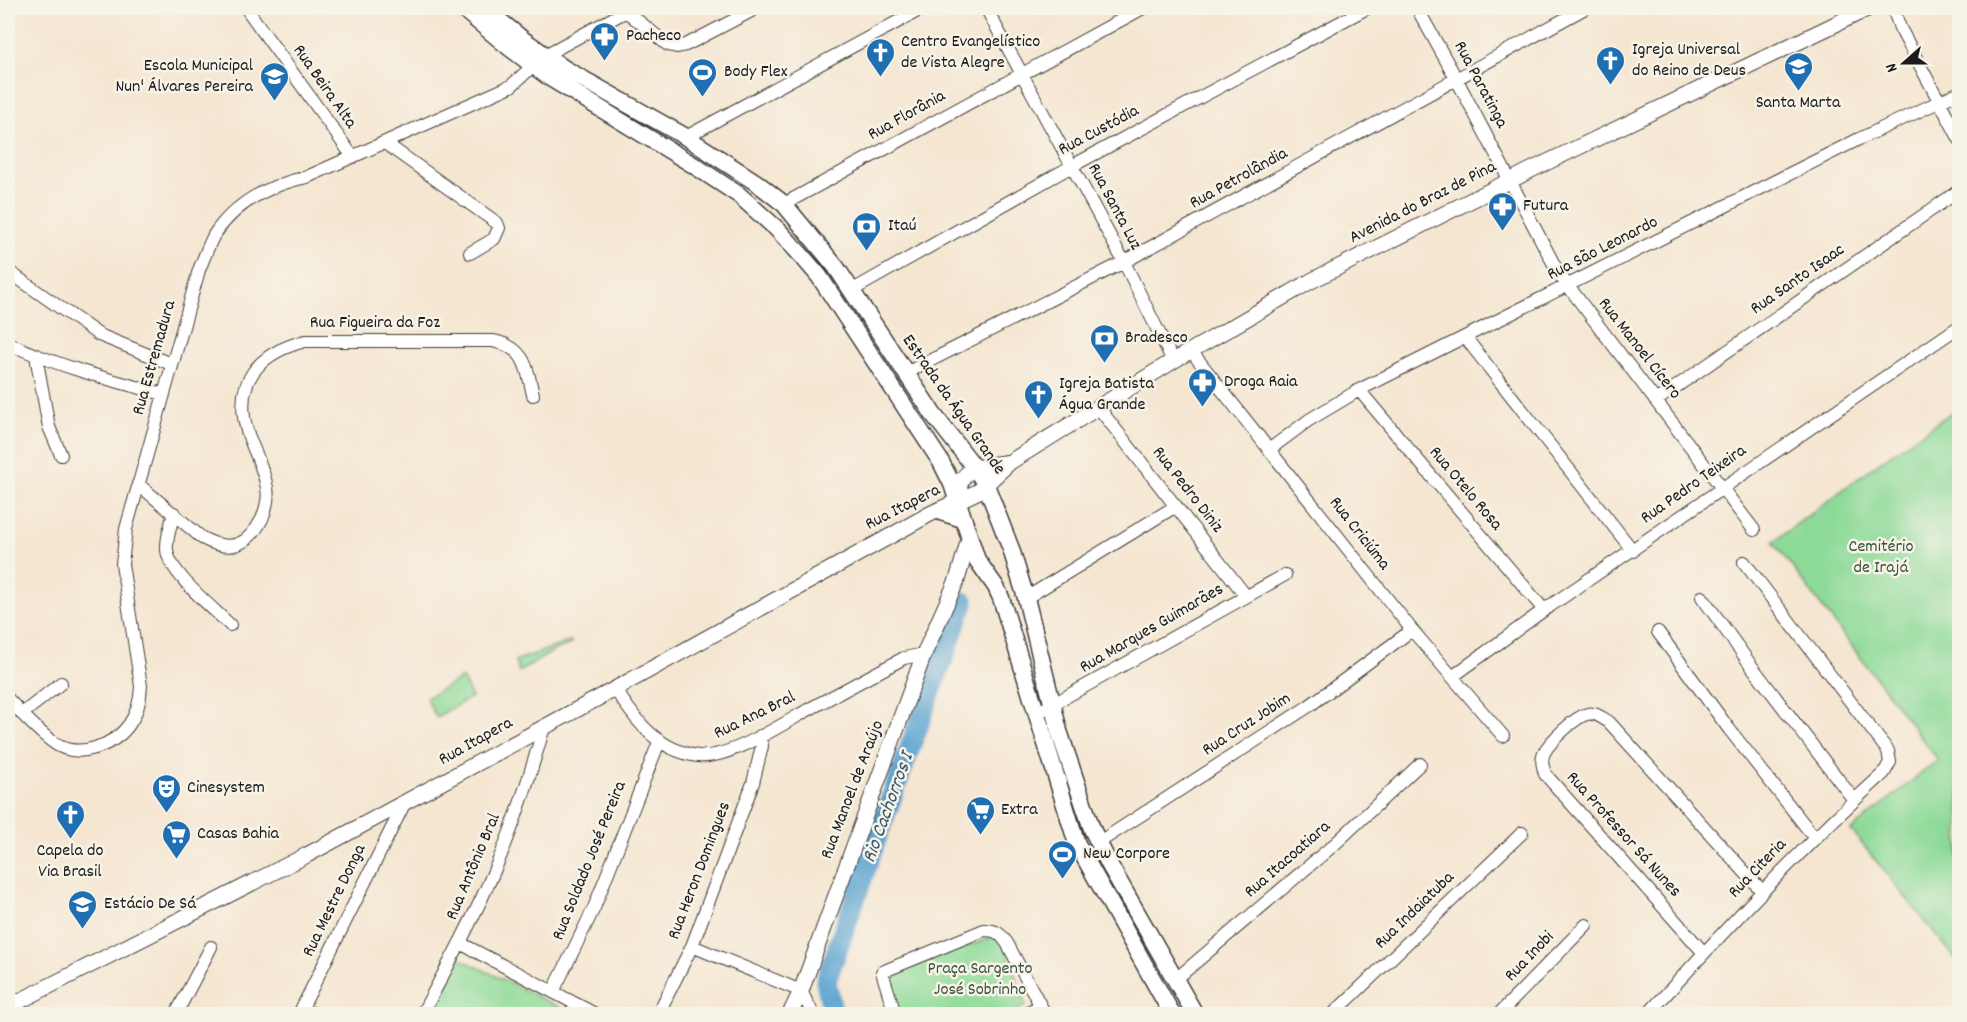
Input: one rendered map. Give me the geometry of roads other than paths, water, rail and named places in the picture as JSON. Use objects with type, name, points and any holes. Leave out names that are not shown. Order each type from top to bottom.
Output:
[{"type":"main road","name":"Estrada da Água Grande","points":[[462,8],[747,201],[778,230],[825,285],[952,484],[976,560],[999,591],[1036,714],[1098,843],[1195,1014]]},
{"type":"main road","name":"Estrada da Água Grande","points":[[484,8],[540,61],[575,75],[686,137],[738,169],[784,204],[836,267],[933,414],[975,468],[986,485],[1011,549],[1026,598],[1053,705],[1069,822],[1081,851],[1172,1014]]},
{"type":"main road","points":[[938,510],[962,519]]},
{"type":"main road","points":[[984,571],[1002,562],[1011,549]]},
{"type":"street","name":"Rua Beira Alta","points":[[246,8],[353,157]]},
{"type":"street","points":[[626,9],[668,45],[677,47],[699,39],[757,8]]},
{"type":"street","points":[[686,137],[923,8]]},
{"type":"street","name":"Rua Santa Luz","points":[[986,8],[1124,262],[1173,361]]},
{"type":"street","name":"Rua Florânia","points":[[784,204],[1143,8]]},
{"type":"street","name":"Rua Custódia","points":[[851,291],[1072,166],[1367,8]]},
{"type":"street","name":"Rua Paratinga","points":[[1417,8],[1509,181]]},
{"type":"street","name":"Rua Petrolândia","points":[[906,373],[1124,262],[1585,8]]},
{"type":"street","name":"Avenida do Braz de Pina","points":[[958,502],[986,485],[1010,462],[1173,361],[1311,281],[1509,181],[1869,8]]},
{"type":"street","points":[[1893,8],[1900,28],[1959,140]]},
{"type":"street","name":"Rua Estremadura","points":[[8,699],[57,745],[73,752],[111,743],[132,721],[141,701],[141,686],[122,564],[126,529],[199,270],[213,237],[227,219],[242,205],[281,183],[307,177],[506,89],[540,61],[626,9]]},
{"type":"street","name":"Rua São Leonardo","points":[[1270,449],[1310,420],[1359,390],[1859,139],[1959,92]]},
{"type":"street","points":[[385,143],[497,223],[499,228],[494,239],[470,253]]},
{"type":"street","name":"Rua Manoel Cícero","points":[[1509,181],[1552,263],[1568,287],[1657,400],[1754,530]]},
{"type":"street","name":"Rua Santo Isaac","points":[[1657,400],[1959,190]]},
{"type":"street","points":[[8,271],[99,335],[171,364]]},
{"type":"street","name":"Rua Pedro Teixeira","points":[[1452,677],[1544,610],[1959,326]]},
{"type":"street","points":[[1465,338],[1633,551]]},
{"type":"street","name":"Rua Figueira da Foz","points":[[138,484],[202,538],[214,544],[226,546],[243,543],[255,533],[266,510],[268,491],[242,410],[244,390],[249,377],[261,362],[286,346],[305,340],[493,340],[507,344],[518,351],[527,368],[533,395]]},
{"type":"street","points":[[8,343],[36,356],[106,379],[163,394]]},
{"type":"street","name":"Rua Criciúma","points":[[1191,351],[1412,630],[1503,736]]},
{"type":"street","points":[[36,356],[49,427],[61,455]]},
{"type":"street","name":"Rua Otelo Rosa","points":[[1359,390],[1544,610]]},
{"type":"street","name":"Rua Pedro Diniz","points":[[1098,407],[1246,596]]},
{"type":"street","name":"Avenida do Braz de Pina","points":[[975,468],[1010,462]]},
{"type":"street","points":[[958,502],[962,479],[975,468]]},
{"type":"street","name":"Rua Itapera","points":[[8,1007],[289,865],[404,804],[938,510],[958,502]]},
{"type":"street","points":[[1026,598],[1176,506]]},
{"type":"street","points":[[174,513],[167,551],[171,565],[230,625]]},
{"type":"street","name":"Rua Manoel de Araújo","points":[[790,1014],[801,991],[924,654],[957,580],[969,539]]},
{"type":"street","name":"Rua Citeria","points":[[1648,1014],[1762,891],[1814,837],[1888,767],[1890,762],[1888,751],[1744,562]]},
{"type":"street","points":[[957,580],[984,571]]},
{"type":"street","name":"Rua Marques Guimarães","points":[[1036,714],[1285,575]]},
{"type":"street","points":[[1702,597],[1854,800]]},
{"type":"street","name":"Rua Cruz Jobim","points":[[1098,843],[1309,706],[1412,630]]},
{"type":"street","points":[[1658,632],[1729,729],[1814,837]]},
{"type":"street","name":"Rua Ana Bral","points":[[615,689],[636,720],[659,742],[689,754],[709,756],[728,751],[760,736],[904,658],[924,654]]},
{"type":"street","points":[[22,714],[61,683]]},
{"type":"street","name":"Rua Professor Sá Nunes","points":[[1704,953],[1545,774],[1542,762],[1544,752],[1561,732],[1587,714],[1596,714],[1609,722],[1762,891]]},
{"type":"street","name":"Rua Antônio Bral","points":[[423,1014],[498,862],[531,771],[544,727]]},
{"type":"street","name":"Rua Heron Domingues","points":[[658,1014],[692,946],[753,783],[762,746],[760,736]]},
{"type":"street","name":"Rua Soldado José Pereira","points":[[553,992],[594,908],[659,742]]},
{"type":"street","name":"Rua Itacoatiara","points":[[1176,979],[1336,843],[1420,764]]},
{"type":"street","name":"Rua Mestre Donga","points":[[301,1012],[378,852],[404,804]]},
{"type":"street","name":"Rua Indaiatuba","points":[[1334,1014],[1522,832]]},
{"type":"street","name":"Rua Inobi","points":[[1499,1014],[1587,925]]},
{"type":"street","points":[[895,1014],[882,972],[984,930],[996,930],[1001,934],[1042,1010],[1024,1014]]},
{"type":"street","points":[[460,943],[596,1014]]},
{"type":"street","points":[[692,946],[801,991],[813,1014]]},
{"type":"street","points":[[176,1014],[211,947]]},
{"type":"street","points":[[301,1012],[314,1014]]},
{"type":"waterway","name":"Rio Cachorros I","points":[[833,1014],[826,981],[964,602]]},
{"type":"place","name":"Pacheco","points":[[605,62]]},
{"type":"place","name":"Centro Evangelístico de Vista Alegre","points":[[880,78]]},
{"type":"place","name":"Igreja Universal do Reino de Deus","points":[[1611,86]]},
{"type":"place","name":"Santa Marta","points":[[1798,92]]},
{"type":"place","name":"Body Flex","points":[[703,98]]},
{"type":"place","name":"Escola Municipal Nun' Álvares Pereira","points":[[274,102]]},
{"type":"place","name":"Futura","points":[[1502,232]]},
{"type":"place","name":"Itaú","points":[[867,252]]},
{"type":"place","name":"Bradesco","points":[[1104,364]]},
{"type":"place","name":"Droga Raia","points":[[1203,408]]},
{"type":"place","name":"Igreja Batista Água Grande","points":[[1038,420]]},
{"type":"place","name":"Cinesystem","points":[[166,814]]},
{"type":"place","name":"Extra","points":[[980,836]]},
{"type":"place","name":"Capela do Via Brasil","points":[[70,840]]},
{"type":"place","name":"Casas Bahia","points":[[176,860]]},
{"type":"place","name":"New Corpore","points":[[1062,880]]},
{"type":"place","name":"Estácio De Sá","points":[[83,930]]},
{"type":"park label","name":"Cemitério de Irajá","points":[[1881,557]]},
{"type":"park label","name":"Praça Sargento José Sobrinho","points":[[980,979]]}]
